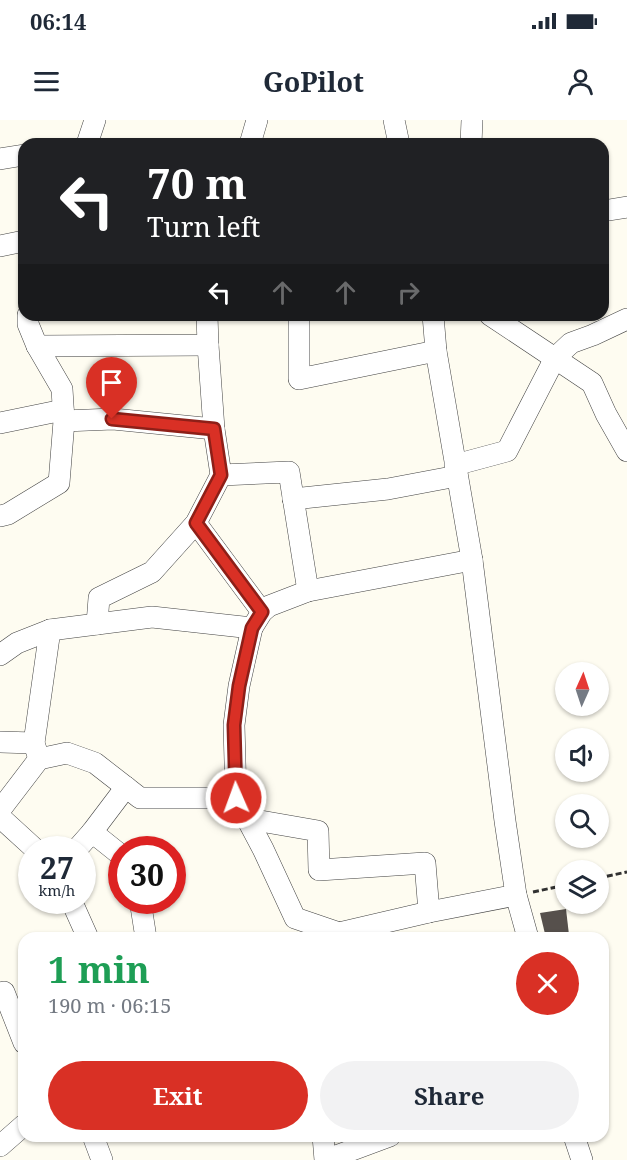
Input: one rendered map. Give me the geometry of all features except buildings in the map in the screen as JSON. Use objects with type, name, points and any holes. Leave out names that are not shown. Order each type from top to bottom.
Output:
[{"type":"street","points":[[89,138],[94,120]]},
{"type":"street","points":[[252,138],[257,120]]},
{"type":"street","points":[[394,120],[398,138]]},
{"type":"street","points":[[471,138],[472,120]]},
{"type":"street","points":[[0,159],[18,156]]},
{"type":"street","points":[[609,210],[627,207]]},
{"type":"street","points":[[0,246],[18,242]]},
{"type":"street","points":[[293,499],[388,489],[456,470],[507,452],[555,358],[570,343],[627,319]]},
{"type":"street","points":[[0,516],[8,514],[59,483],[64,415],[62,389],[37,346],[28,321]]},
{"type":"street","points":[[97,624],[99,598],[152,572],[196,523],[221,475],[214,429],[207,321]]},
{"type":"street","points":[[299,321],[299,379],[436,351]]},
{"type":"street","points":[[434,321],[436,351],[472,560],[516,895],[526,932]]},
{"type":"street","points":[[499,321],[592,383],[627,451]]},
{"type":"street","points":[[37,346],[208,345]]},
{"type":"street","points":[[0,423],[64,415],[214,429]]},
{"type":"street","points":[[221,475],[289,472],[308,591]]},
{"type":"street","points":[[196,523],[257,620]]},
{"type":"street","points":[[331,932],[295,918],[249,819],[236,798],[234,725],[239,686],[257,620],[269,606],[308,591],[472,560]]},
{"type":"street","points":[[0,655],[17,643],[50,630],[152,617],[257,620]]},
{"type":"street","points":[[0,810],[37,751],[50,630]]},
{"type":"street","points":[[0,742],[37,751],[66,753],[95,763],[140,798],[236,798]]},
{"type":"street","points":[[88,836],[126,787]]},
{"type":"street","points":[[0,817],[21,836]]},
{"type":"street","points":[[249,819],[318,831],[319,870],[425,863],[429,912]]},
{"type":"street","points":[[92,832],[108,845]]},
{"type":"street","points":[[351,932],[429,912],[516,895]]},
{"type":"street","points":[[77,914],[85,932]]},
{"type":"street","points":[[142,914],[145,932]]},
{"type":"street","points":[[0,993],[4,992],[18,1028]]},
{"type":"street","points":[[0,1146],[18,1130]]},
{"type":"street","points":[[95,1142],[102,1160]]},
{"type":"street","points":[[324,1142],[326,1160],[374,1142]]},
{"type":"street","points":[[576,1142],[582,1160]]},
{"type":"path","points":[[609,876],[627,872]]},
{"type":"path","points":[[516,895],[555,887]]},
{"type":"route","points":[[112,419],[214,429],[221,475],[196,523],[262,612],[252,628],[239,686],[234,725],[236,798]]}]
